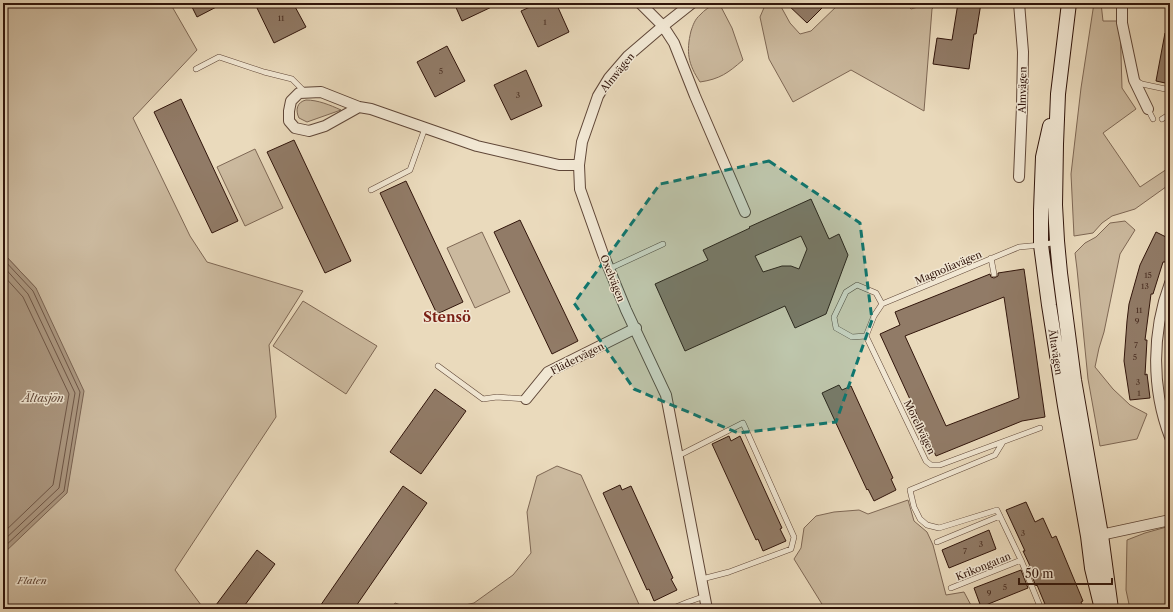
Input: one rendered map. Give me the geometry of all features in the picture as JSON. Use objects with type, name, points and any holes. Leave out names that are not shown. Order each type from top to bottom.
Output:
[{"type":"main road","name":"Ältavägen","points":[[1069,3],[1058,94],[1055,205],[1060,273],[1095,536],[1092,568],[1102,609]]},
{"type":"main road","name":"Ältavägen","points":[[1058,94],[1044,157],[1041,245],[1065,406],[1111,609]]},
{"type":"street","points":[[640,3],[663,26],[674,43],[745,212]]},
{"type":"street","name":"Almvägen","points":[[579,165],[582,142],[598,96],[609,78],[628,56],[692,3]]},
{"type":"street","name":"Almvägen","points":[[1019,3],[1022,52],[1022,106],[1019,177]]},
{"type":"street","points":[[1122,3],[1122,23],[1138,82],[1148,109]]},
{"type":"street","points":[[359,107],[326,126],[309,132],[295,128],[290,121],[288,111],[291,101],[299,92],[321,92],[359,107],[371,109],[477,146],[559,165],[579,165]]},
{"type":"street","name":"Oxelvägen","points":[[579,165],[580,189],[609,269],[626,310],[636,328],[666,394],[707,609]]},
{"type":"street","points":[[1170,283],[1162,308],[1158,331],[1156,363],[1160,406],[1164,422],[1170,436]]},
{"type":"street","name":"Flädervägen","points":[[526,399],[548,372],[636,328]]},
{"type":"street","points":[[1095,536],[1170,520]]},
{"type":"lane","points":[[196,69],[219,57],[264,72],[292,79],[305,92]]},
{"type":"lane","points":[[1138,82],[1170,90]]},
{"type":"lane","points":[[1148,109],[1153,119]]},
{"type":"lane","points":[[1162,119],[1170,114]]},
{"type":"lane","points":[[371,190],[410,170],[425,128]]},
{"type":"lane","name":"Magnoliavägen","points":[[882,304],[1019,247],[1041,245],[1057,241]]},
{"type":"lane","points":[[609,269],[663,244]]},
{"type":"lane","points":[[992,258],[994,274]]},
{"type":"lane","points":[[857,285],[876,293],[882,304],[874,316],[866,336],[852,337],[836,328],[834,317],[846,292],[857,285]]},
{"type":"lane","name":"Morellvägen","points":[[866,336],[926,461],[931,465],[940,465],[1040,428]]},
{"type":"lane","points":[[438,366],[483,399],[497,397],[526,399]]},
{"type":"lane","points":[[678,456],[743,423],[794,537],[790,549],[729,572],[702,579]]},
{"type":"lane","points":[[1003,442],[995,456],[910,490],[914,507],[920,519],[927,525],[938,528],[997,510],[1021,560],[1041,607],[1031,609]]},
{"type":"lane","points":[[937,542],[1000,516]]},
{"type":"lane","name":"Krikongatan","points":[[952,588],[1021,560]]},
{"type":"lane","points":[[671,609],[705,596]]},
{"type":"highlighted area","points":[[769,161],[860,223],[872,320],[836,422],[738,433],[634,389],[574,303],[660,184]]},
{"type":"green space","name":"Flaten","points":[[3,3],[170,3],[197,50],[133,118],[190,236],[207,262],[303,291],[269,345],[276,417],[175,570],[204,609],[3,609],[3,484],[36,288],[3,253]]},
{"type":"green space","points":[[715,3],[719,3],[732,28],[743,60],[723,75],[700,82],[689,58],[689,38],[694,22],[703,12]]},
{"type":"green space","points":[[766,3],[779,3],[790,23],[800,34],[811,31],[840,3],[905,3],[911,9],[921,6],[923,3],[937,3],[932,9],[924,111],[851,70],[793,102],[769,59],[760,17]]},
{"type":"green space","points":[[1094,3],[1101,3],[1103,21],[1120,21],[1122,88],[1136,109],[1103,133],[1140,187],[1170,167],[1170,184],[1135,209],[1112,216],[1102,223],[1093,233],[1074,236],[1071,174],[1081,88]]},
{"type":"green space","points":[[306,100],[319,102],[341,110],[307,122],[299,118],[297,112],[299,104]]},
{"type":"green space","points":[[255,149],[283,208],[245,226],[217,167]]},
{"type":"green space","points":[[1125,221],[1135,230],[1120,254],[1104,332],[1095,367],[1113,389],[1130,405],[1147,414],[1137,439],[1100,446],[1088,379],[1075,253],[1085,243],[1096,237],[1110,223]]},
{"type":"green space","points":[[482,232],[510,292],[475,308],[447,248]]},
{"type":"green space","points":[[303,301],[377,346],[346,394],[273,346]]},
{"type":"green space","points":[[557,466],[581,475],[641,609],[447,609],[474,603],[513,575],[531,553],[527,512],[537,476]]},
{"type":"green space","points":[[908,500],[914,521],[927,532],[933,545],[946,595],[964,592],[973,609],[825,609],[794,559],[801,548],[804,528],[816,516],[834,512],[859,510],[868,514]]},
{"type":"green space","points":[[1170,526],[1170,609],[1130,609],[1126,590],[1127,540]]},
{"type":"green space","points":[[395,603],[412,609],[391,609]]},
{"type":"water","name":"Ältasjön","points":[[3,253],[36,288],[84,391],[67,493],[3,554]]},
{"type":"building","points":[[190,3],[224,3],[197,17]]},
{"type":"building","points":[[267,3],[293,3],[306,27],[274,43],[257,8]]},
{"type":"building","points":[[454,3],[500,3],[462,21]]},
{"type":"building","points":[[539,3],[556,3],[569,32],[538,47],[521,11]]},
{"type":"building","points":[[786,3],[827,3],[807,23]]},
{"type":"building","points":[[958,3],[981,3],[976,34],[974,34],[969,69],[933,64],[937,38],[952,40]]},
{"type":"building","points":[[1165,33],[1170,33],[1170,84],[1156,81]]},
{"type":"building","points":[[447,46],[465,81],[435,97],[417,62]]},
{"type":"building","points":[[526,70],[542,106],[511,120],[494,85]]},
{"type":"building","points":[[181,99],[238,221],[212,233],[154,112]]},
{"type":"building","points":[[294,140],[351,261],[325,273],[267,152]]},
{"type":"building","points":[[406,181],[463,302],[437,314],[380,193]]},
{"type":"building","points":[[811,199],[829,239],[839,234],[848,255],[826,314],[795,328],[785,306],[685,351],[655,284],[708,260],[703,250],[750,228],[749,227]],"holes":[[[801,236],[807,249],[799,269],[791,266],[782,266],[763,272],[755,256]]]},
{"type":"building","points":[[520,220],[578,341],[552,354],[494,232]]},
{"type":"building","points":[[1156,232],[1170,239],[1170,252],[1165,262],[1163,262],[1153,294],[1151,294],[1145,340],[1147,340],[1145,375],[1147,374],[1150,398],[1130,400],[1124,361],[1129,304],[1140,265]]},
{"type":"building","points":[[1024,269],[1045,417],[1022,421],[936,456],[880,334],[900,325],[895,312],[990,274],[991,277],[994,278],[998,276],[998,273]],"holes":[[[1004,297],[1019,398],[946,426],[905,336]]]},
{"type":"building","points":[[839,385],[842,390],[851,386],[893,478],[891,479],[896,490],[874,501],[868,489],[867,490],[822,393]]},
{"type":"building","points":[[435,389],[466,411],[421,474],[390,452]]},
{"type":"building","points":[[729,436],[731,441],[740,436],[782,528],[780,529],[786,541],[763,551],[758,539],[756,540],[712,444]]},
{"type":"building","points":[[620,485],[622,490],[631,486],[677,590],[654,601],[649,589],[647,590],[603,493]]},
{"type":"building","points":[[403,486],[427,503],[354,609],[318,609]]},
{"type":"building","points":[[1026,502],[1035,522],[1043,518],[1052,538],[1056,536],[1083,601],[1081,602],[1084,609],[1047,609],[1028,567],[1030,566],[1023,551],[1025,551],[1006,510]]},
{"type":"building","points":[[989,530],[996,549],[949,568],[942,550]]},
{"type":"building","points":[[257,550],[275,564],[242,609],[213,609]]},
{"type":"building","points":[[1021,570],[1028,588],[981,607],[974,588]]},
{"type":"district","name":"Stensö","points":[[447,317]]}]
